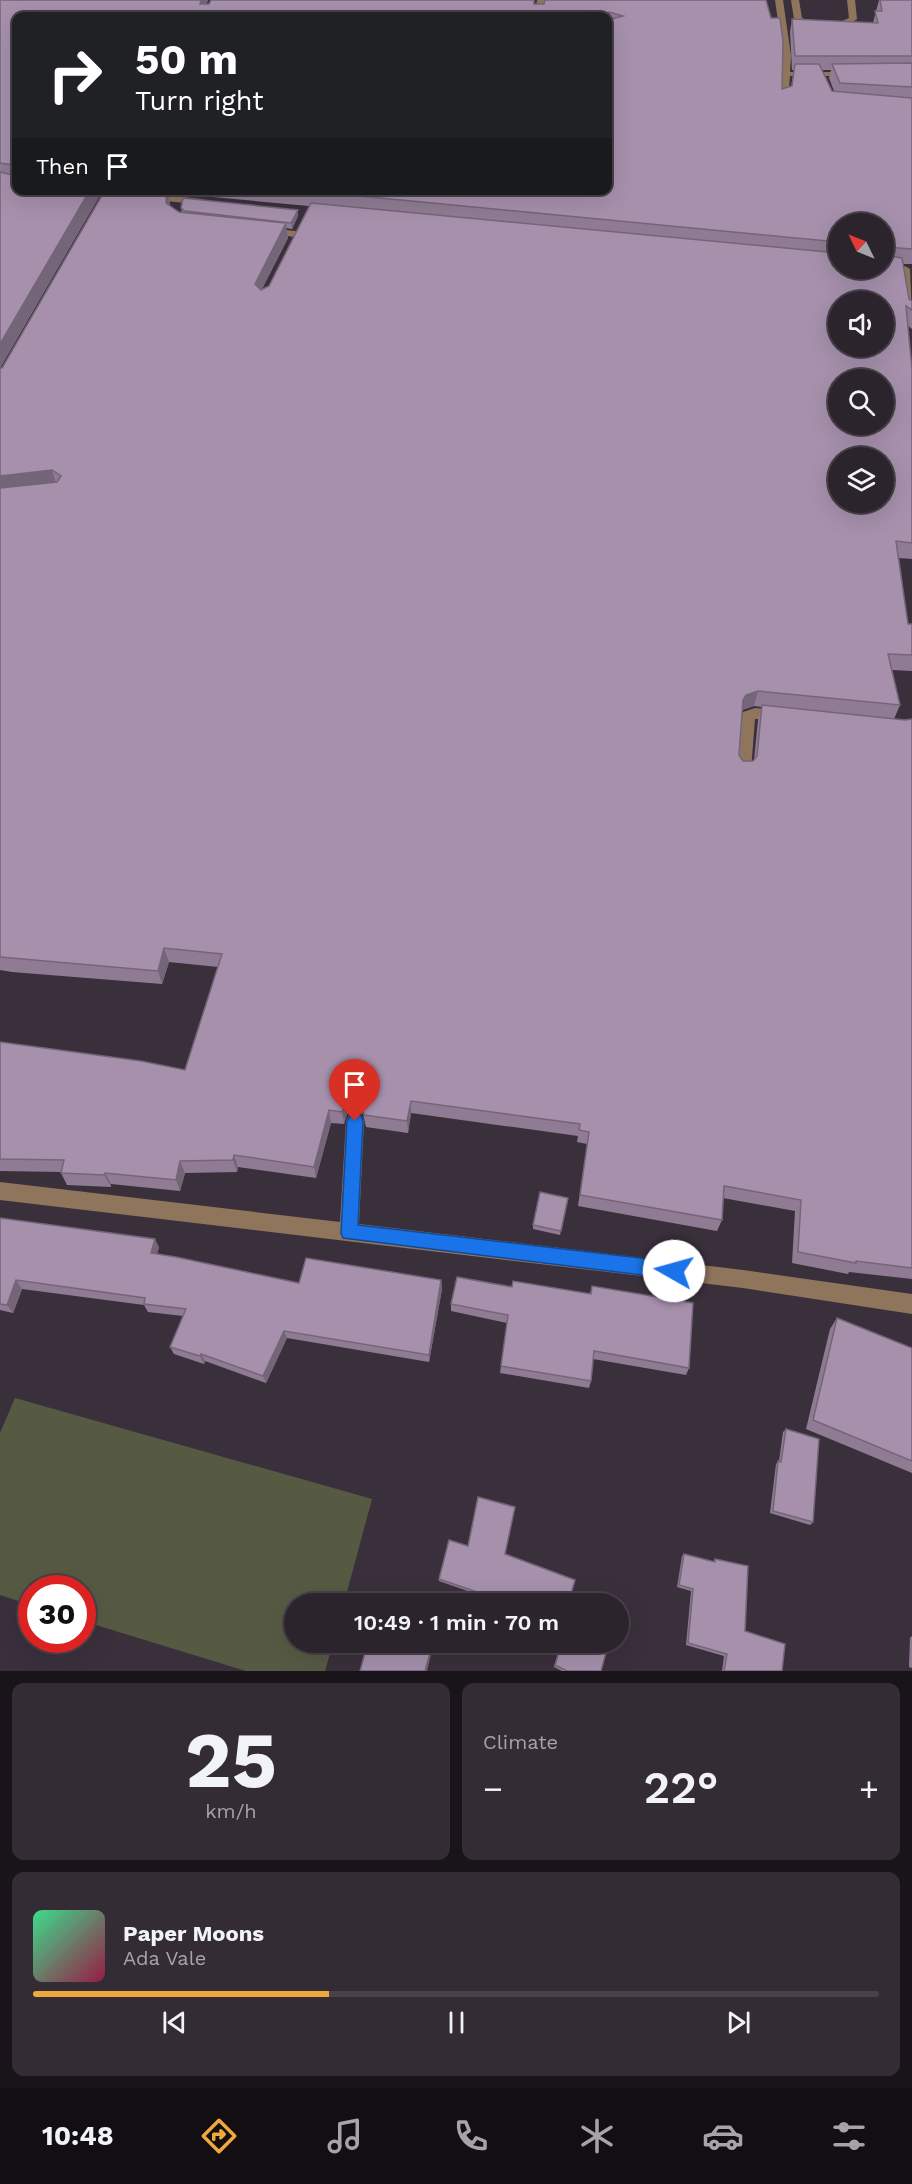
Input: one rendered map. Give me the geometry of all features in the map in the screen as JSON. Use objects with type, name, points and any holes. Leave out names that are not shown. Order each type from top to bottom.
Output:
[{"type":"street","points":[[779,0],[787,56],[784,99]]},
{"type":"street","points":[[795,0],[798,19],[824,26],[844,25],[853,19],[851,0]]},
{"type":"street","points":[[786,74],[823,78],[856,74]]},
{"type":"street","points":[[102,203],[106,195]]},
{"type":"street","points":[[143,196],[177,204],[213,204]]},
{"type":"street","points":[[250,230],[295,235]]},
{"type":"street","points":[[904,269],[912,314]]},
{"type":"street","points":[[744,770],[748,717],[755,712],[799,717]]},
{"type":"street","points":[[349,1233],[355,1121]]},
{"type":"street","points":[[0,1191],[731,1278],[912,1304]]},
{"type":"green space","points":[[15,1398],[372,1499],[347,1593],[284,1593],[284,1653],[330,1653],[325,1671],[246,1671],[96,1625],[96,1575],[18,1575],[18,1601],[0,1595],[0,1433]]},
{"type":"building","points":[[0,0],[201,0],[200,4],[209,4],[211,0],[534,0],[534,4],[544,4],[545,0],[766,0],[771,18],[780,18],[783,42],[782,89],[792,86],[795,64],[819,64],[832,91],[912,98],[912,249],[894,248],[894,213],[828,213],[828,241],[349,195],[612,195],[612,19],[623,16],[612,12],[12,12],[12,165],[0,163]]},
{"type":"building","points":[[880,0],[912,0],[912,56],[795,56],[792,19],[878,23],[875,11],[882,11]]},
{"type":"building","points":[[912,63],[912,87],[840,83],[832,64]]},
{"type":"building","points":[[0,172],[12,175],[12,195],[87,195],[0,344]]},
{"type":"building","points":[[102,195],[167,195],[166,203],[179,212],[286,223],[255,284],[261,290],[269,286],[311,203],[828,252],[828,279],[894,279],[894,257],[902,258],[909,299],[912,301],[912,310],[906,306],[912,369],[912,543],[896,541],[908,624],[912,624],[912,655],[888,654],[900,705],[758,691],[746,695],[743,700],[739,755],[743,761],[753,761],[757,756],[762,705],[912,719],[912,1268],[856,1261],[856,1263],[798,1252],[801,1200],[724,1186],[722,1220],[580,1195],[589,1132],[579,1130],[580,1124],[411,1101],[407,1121],[364,1115],[361,1101],[354,1098],[345,1101],[342,1112],[329,1110],[314,1167],[234,1155],[233,1160],[180,1161],[176,1180],[105,1173],[104,1175],[61,1173],[64,1160],[0,1159],[0,1042],[141,1061],[185,1070],[222,954],[164,948],[158,971],[0,957],[0,488],[57,482],[61,476],[52,470],[0,476],[0,368]]},
{"type":"building","points":[[183,198],[298,210],[291,223],[185,211],[181,208]]},
{"type":"building","points":[[540,1192],[568,1198],[561,1231],[533,1225]]},
{"type":"building","points":[[0,1218],[155,1239],[151,1253],[299,1283],[306,1258],[441,1280],[429,1355],[284,1331],[263,1376],[201,1354],[200,1356],[170,1347],[186,1309],[144,1304],[145,1298],[16,1280],[7,1305],[0,1304]]},
{"type":"building","points":[[457,1277],[512,1287],[513,1281],[591,1294],[592,1286],[693,1303],[689,1368],[594,1351],[591,1381],[501,1366],[508,1315],[451,1304]]},
{"type":"building","points":[[837,1318],[912,1348],[912,1461],[813,1420]]},
{"type":"building","points":[[786,1429],[819,1439],[813,1522],[773,1511],[778,1461],[781,1462]]},
{"type":"building","points":[[478,1497],[515,1507],[505,1554],[575,1580],[571,1593],[480,1593],[439,1579],[449,1540],[468,1546]]},
{"type":"building","points":[[684,1554],[715,1562],[715,1559],[748,1566],[745,1631],[785,1644],[782,1671],[724,1671],[727,1654],[688,1643],[693,1589],[679,1585]]},
{"type":"building","points":[[365,1653],[430,1653],[425,1671],[360,1671]]},
{"type":"building","points":[[559,1653],[606,1653],[601,1671],[567,1671],[555,1665]]},
{"type":"route","points":[[355,1121],[349,1233],[674,1271]]}]
